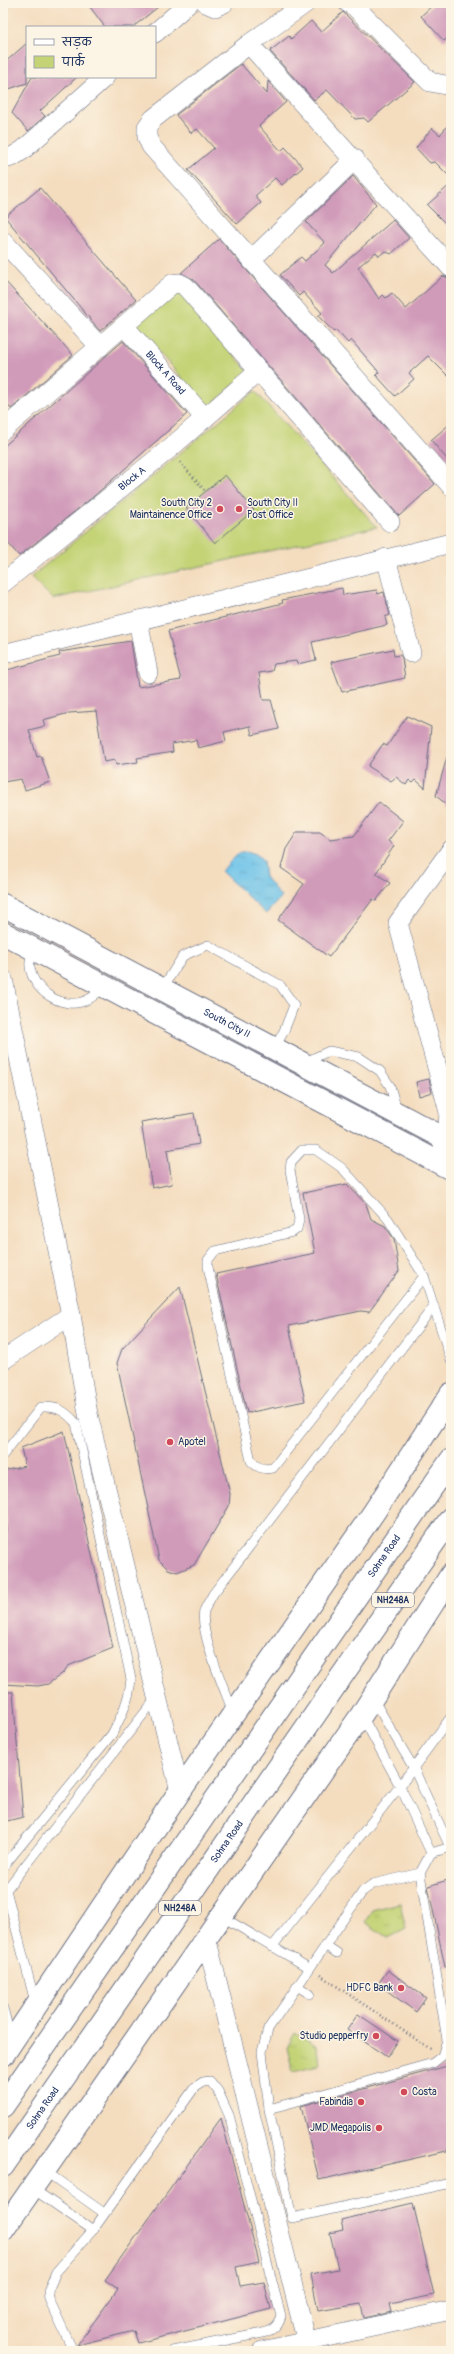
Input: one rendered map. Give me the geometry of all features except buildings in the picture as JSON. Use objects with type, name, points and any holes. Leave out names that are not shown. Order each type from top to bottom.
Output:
[{"type":"main road","name":"South City II","points":[[3,905],[449,1141]]},
{"type":"main road","points":[[3,933],[444,1165]]},
{"type":"main road","points":[[7,2048],[180,1791],[374,1512],[451,1394]]},
{"type":"main road","name":"Sohna Road","points":[[3,2106],[451,1460]]},
{"type":"main road","name":"Sohna Road","points":[[3,2166],[451,1518]]},
{"type":"main road","points":[[3,2230],[367,1706],[451,1576]]},
{"type":"street","points":[[156,31],[189,3]]},
{"type":"street","points":[[206,3],[215,7],[224,3]]},
{"type":"street","points":[[306,3],[249,44],[153,119],[147,127],[147,137],[151,146],[451,486]]},
{"type":"street","points":[[348,3],[354,6],[430,82],[451,86]]},
{"type":"street","points":[[249,44],[355,159],[451,268]]},
{"type":"street","points":[[3,159],[12,157],[23,150],[104,78]]},
{"type":"street","points":[[251,260],[355,159]]},
{"type":"street","points":[[3,241],[100,347]]},
{"type":"street","points":[[3,430],[172,284],[180,283],[185,286],[258,372],[390,522]]},
{"type":"street","name":"Block A Road","points":[[125,326],[205,418]]},
{"type":"street","name":"Block A","points":[[3,583],[169,449],[258,372]]},
{"type":"street","points":[[3,654],[451,543]]},
{"type":"street","points":[[386,558],[411,653]]},
{"type":"street","points":[[138,620],[148,673]]},
{"type":"street","points":[[444,1165],[449,1141],[449,1112],[398,923],[451,850]]},
{"type":"street","points":[[3,979],[71,1315],[88,1414],[180,1791]]},
{"type":"street","points":[[3,1360],[71,1315]]},
{"type":"street","points":[[206,1937],[308,2346]]},
{"type":"street","points":[[262,2351],[308,2346],[451,2310]]},
{"type":"lane","points":[[162,989],[183,956],[208,945],[280,985],[294,1005],[284,1032],[274,1049]]},
{"type":"lane","points":[[33,949],[30,969],[39,988],[61,1002],[74,1003],[86,1000],[104,986]]},
{"type":"lane","points":[[302,1063],[329,1050],[359,1056],[380,1071],[390,1086],[398,1114]]},
{"type":"lane","points":[[424,1276],[273,1468],[265,1470],[256,1467],[251,1461],[208,1267],[208,1260],[215,1250],[293,1232],[297,1229],[299,1218],[290,1170],[290,1162],[302,1150],[316,1150],[342,1168],[388,1219],[424,1276],[451,1360]]},
{"type":"lane","points":[[234,1713],[210,1650],[204,1625],[204,1611],[213,1594],[434,1306]]},
{"type":"lane","points":[[3,1455],[41,1407],[51,1406],[65,1410],[76,1423],[131,1679],[130,1696],[112,1734],[3,1866]]},
{"type":"lane","points":[[36,2005],[6,1890],[157,1697]]},
{"type":"lane","points":[[269,2109],[433,2063],[442,2056],[447,2040],[420,1873],[431,1853],[450,1847],[413,1767],[367,1706]]},
{"type":"lane","points":[[367,1706],[400,1786],[431,1853]]},
{"type":"lane","points":[[272,1947],[400,1786],[451,1717]]},
{"type":"lane","points":[[420,1873],[368,1887],[325,1945],[268,2029],[262,2052],[269,2109],[292,2218],[451,2183]]},
{"type":"lane","points":[[221,1916],[309,1968]]},
{"type":"lane","points":[[325,1945],[337,1953]]},
{"type":"lane","points":[[297,1986],[310,1994]]},
{"type":"lane","points":[[3,2008],[7,2048]]},
{"type":"lane","points":[[73,2351],[49,2300],[48,2291],[56,2272],[93,2230],[195,2087],[203,2082],[210,2081],[215,2086],[229,2115],[281,2316],[279,2324],[272,2330],[263,2333],[172,2351]]},
{"type":"lane","points":[[45,2171],[104,2213]]},
{"type":"lane","points":[[33,2188],[93,2230]]},
{"type":"path","points":[[169,449],[206,492]]},
{"type":"path","points":[[309,1968],[442,2056]]},
{"type":"green space","points":[[175,287],[249,372],[208,408],[134,324]]},
{"type":"green space","points":[[255,391],[377,527],[53,599],[31,577]]},
{"type":"green space","points":[[400,1903],[406,1929],[388,1938],[365,1922],[372,1910]]},
{"type":"green space","points":[[295,2032],[317,2046],[319,2066],[293,2072],[287,2048]]},
{"type":"water","points":[[247,851],[256,854],[263,860],[265,877],[281,897],[266,914],[221,871],[239,853]]},
{"type":"place","name":"South City 2 Maintainence Office","points":[[220,509]]},
{"type":"place","name":"South City II Post Office","points":[[239,509]]},
{"type":"place","name":"Apotel","points":[[170,1442]]},
{"type":"place","name":"HDFC Bank","points":[[401,1988]]},
{"type":"place","name":"Studio pepperfry","points":[[376,2036]]},
{"type":"place","name":"Costa","points":[[404,2092]]},
{"type":"place","name":"Fabindia","points":[[361,2102]]},
{"type":"place","name":"JMD Megapolis","points":[[379,2128]]}]
